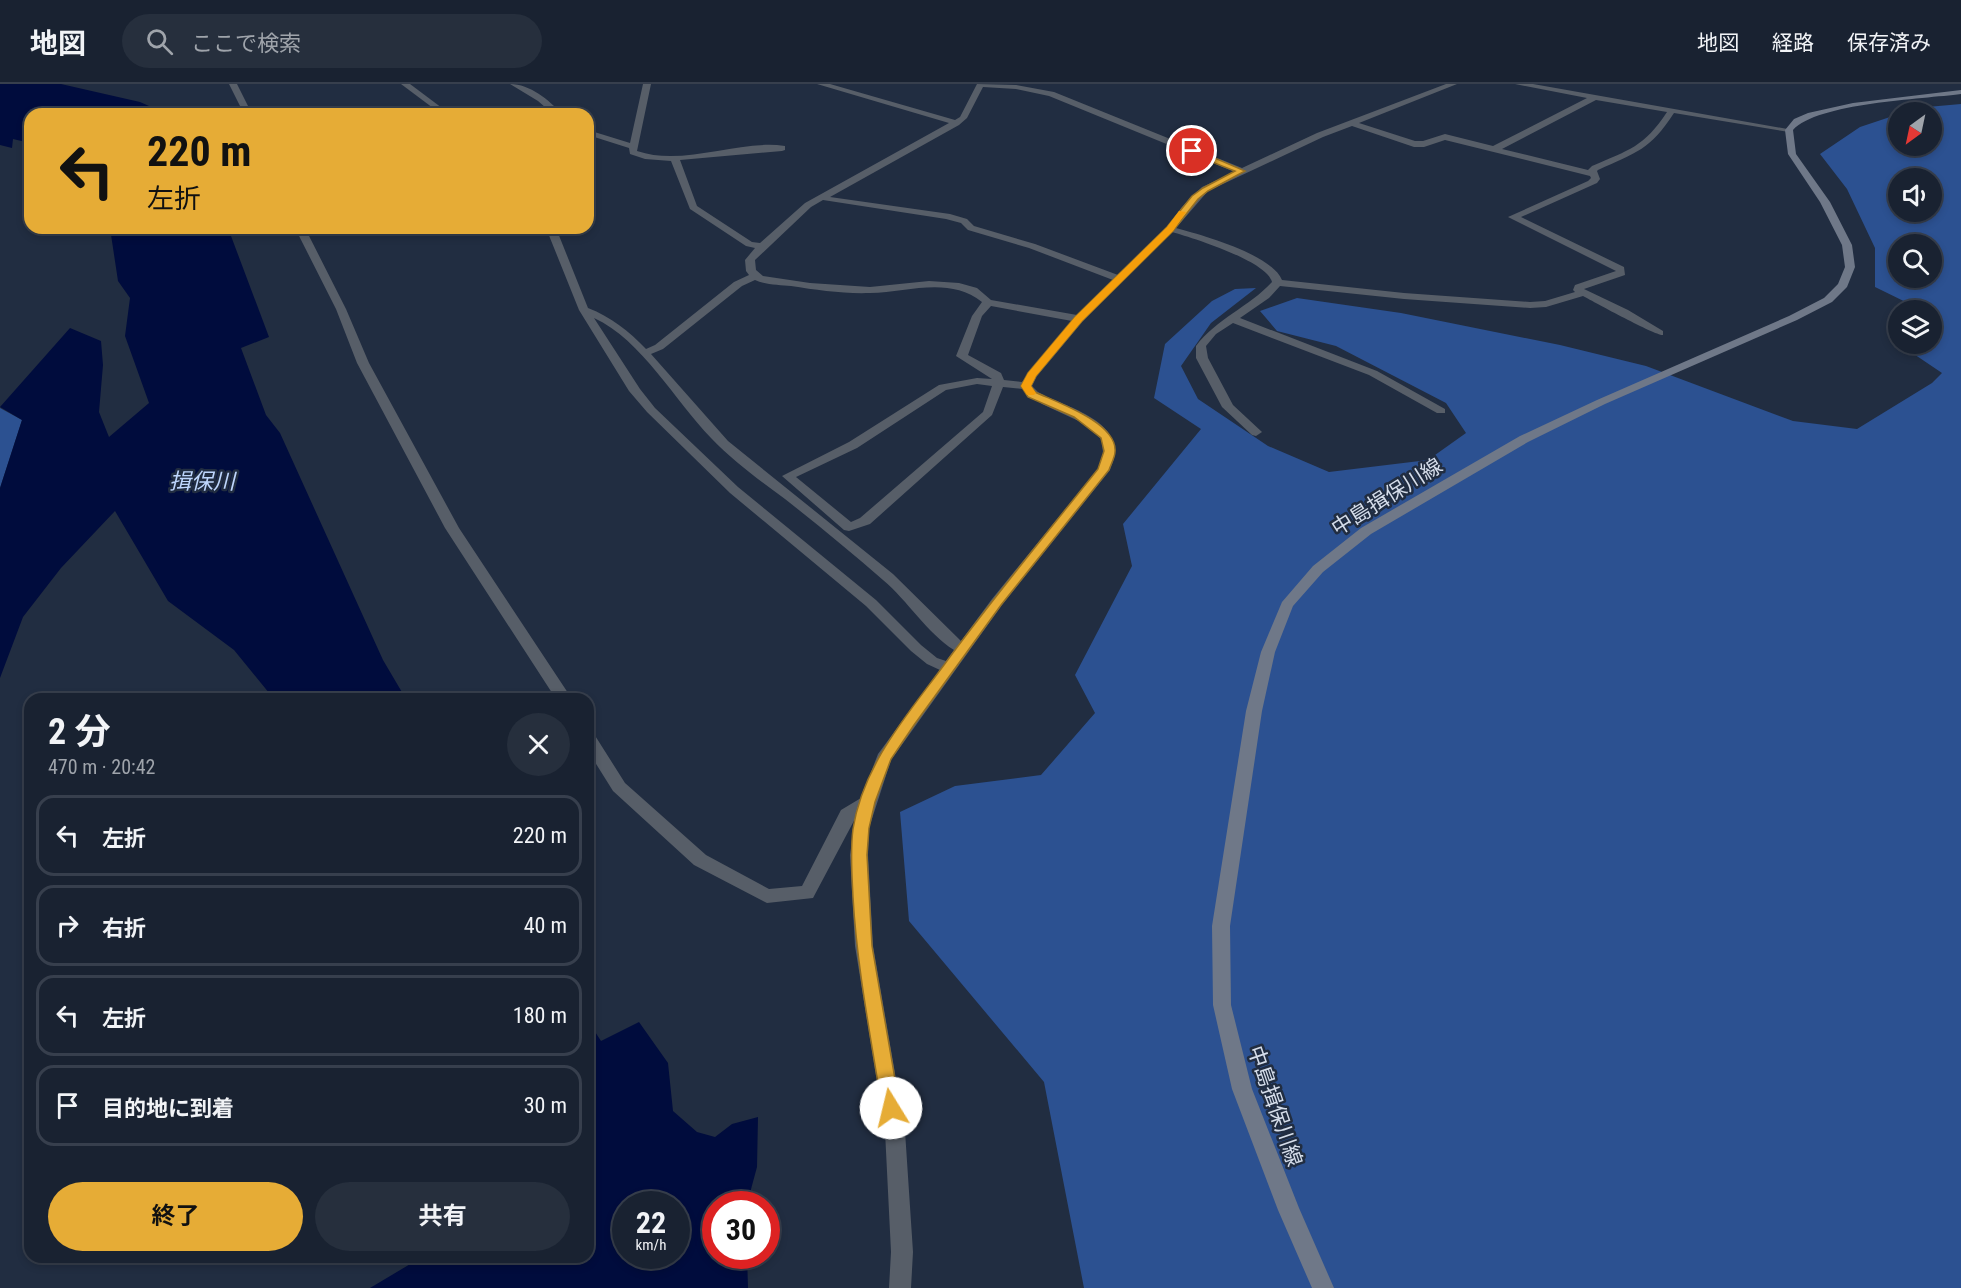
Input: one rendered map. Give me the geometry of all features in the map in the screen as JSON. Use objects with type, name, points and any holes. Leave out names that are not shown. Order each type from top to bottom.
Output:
[{"type":"main road","points":[[1789,130],[1797,121],[1811,115],[1843,108],[1961,92]]},
{"type":"main road","name":"中島揖保川線","points":[[1323,1288],[1289,1210],[1242,1089],[1222,1005],[1221,926],[1254,711],[1268,652],[1287,605],[1318,568],[1366,531],[1524,439],[1601,402],[1793,318],[1828,300],[1843,285],[1850,267],[1847,245],[1826,202],[1792,154],[1789,130]]},
{"type":"street","points":[[233,84],[245,108]]},
{"type":"street","points":[[405,84],[438,108]]},
{"type":"street","points":[[513,84],[541,99],[551,108]]},
{"type":"street","points":[[647,84],[633,146],[633,152],[640,157],[674,157],[782,148]]},
{"type":"street","points":[[822,84],[957,123]]},
{"type":"street","points":[[1079,319],[988,302],[973,290],[959,286],[929,284],[870,290],[810,286],[760,279],[754,276],[750,260],[762,246],[808,205],[957,123],[963,118],[981,84],[1016,87],[1051,94],[1241,171]]},
{"type":"street","points":[[1026,386],[1032,375],[1079,319],[1170,229],[1185,208],[1205,189],[1352,123],[1453,84]]},
{"type":"street","points":[[1519,84],[1789,130]]},
{"type":"street","points":[[1493,150],[1595,97]]},
{"type":"street","points":[[1659,333],[1624,312],[1578,290],[1579,287],[1621,273],[1620,269],[1512,219],[1593,182],[1596,179],[1592,171],[1595,168],[1642,147],[1659,130],[1672,111]]},
{"type":"street","points":[[1352,123],[1414,144],[1424,144],[1445,137],[1594,174]]},
{"type":"street","points":[[594,134],[633,146]]},
{"type":"street","points":[[674,157],[693,207],[750,244],[762,246]]},
{"type":"street","points":[[821,197],[835,201],[947,216],[964,221],[971,228],[1032,246],[1119,279]]},
{"type":"street","points":[[1170,229],[1185,232],[1269,269],[1276,277],[1277,283]]},
{"type":"street","points":[[303,234],[340,309],[363,363],[452,528],[560,693]]},
{"type":"street","points":[[553,234],[584,310],[635,391],[693,452],[734,490],[872,603],[924,655],[950,668]]},
{"type":"street","points":[[645,353],[659,347],[738,284],[754,276]]},
{"type":"street","points":[[1277,283],[1404,296],[1530,305],[1546,304],[1584,293]]},
{"type":"street","points":[[1256,432],[1228,407],[1202,358],[1201,346],[1212,332],[1265,296],[1277,283]]},
{"type":"street","points":[[988,302],[976,316],[962,356],[997,375],[999,383],[988,413],[865,521],[849,527],[788,476],[853,445],[944,387],[977,381],[999,383],[1026,386]]},
{"type":"street","points":[[584,310],[600,314],[645,353],[714,435],[848,541],[916,601],[950,643],[964,650]]},
{"type":"street","points":[[1232,319],[1373,373],[1442,411]]},
{"type":"street","points":[[900,1288],[902,1252],[895,1131],[864,946],[859,855],[861,828],[884,758],[997,602],[1104,470],[1110,451],[1106,437],[1078,415],[1031,394],[1026,386]]},
{"type":"street","points":[[594,747],[619,787],[700,860],[767,896],[807,893],[847,814],[868,802]]},
{"type":"shaded area","points":[[1961,104],[1961,1288],[1084,1288],[1044,1082],[909,921],[900,812],[955,786],[1041,775],[1095,713],[1075,675],[1132,566],[1123,524],[1201,429],[1154,398],[1165,344],[1212,301],[1235,289],[1256,288],[1211,323],[1181,366],[1198,399],[1268,446],[1329,472],[1428,460],[1466,433],[1446,403],[1336,346],[1277,331],[1260,311],[1297,298],[1401,313],[1560,345],[1646,366],[1793,421],[1857,429],[1932,383],[1942,373],[1914,354],[1942,354],[1942,300],[1902,300],[1875,287],[1875,248],[1847,189],[1820,154],[1860,127],[1888,118],[1888,156],[1942,156],[1942,106]]},
{"type":"shaded area","points":[[0,408],[22,420],[0,488]]},
{"type":"water","points":[[0,84],[61,84],[140,102],[154,108],[24,108],[24,142],[13,139],[12,148],[0,145]]},
{"type":"water","name":"揖保川","points":[[111,234],[230,234],[269,337],[241,348],[266,415],[280,433],[383,660],[402,693],[269,693],[234,650],[168,601],[115,511],[61,568],[23,617],[0,678],[0,488],[22,420],[0,407],[70,328],[101,341],[103,365],[99,412],[109,437],[149,403],[125,336],[130,298],[118,281]]},
{"type":"water","points":[[639,1022],[668,1063],[673,1111],[697,1132],[715,1137],[732,1124],[758,1117],[757,1167],[751,1191],[702,1191],[702,1269],[747,1269],[748,1288],[370,1288],[412,1263],[594,1263],[594,1030],[601,1041]]},
{"type":"slow traffic","points":[[1031,393],[1026,386],[1032,375],[1079,319],[1170,229],[1182,212]]},
{"type":"route","points":[[891,1108],[864,946],[859,855],[861,828],[868,802],[884,758],[909,722],[997,602],[1104,470],[1110,451],[1106,437],[1078,415],[1031,394],[1026,386],[1032,375],[1079,319],[1170,229],[1185,208],[1205,189],[1241,171],[1192,151]]}]
